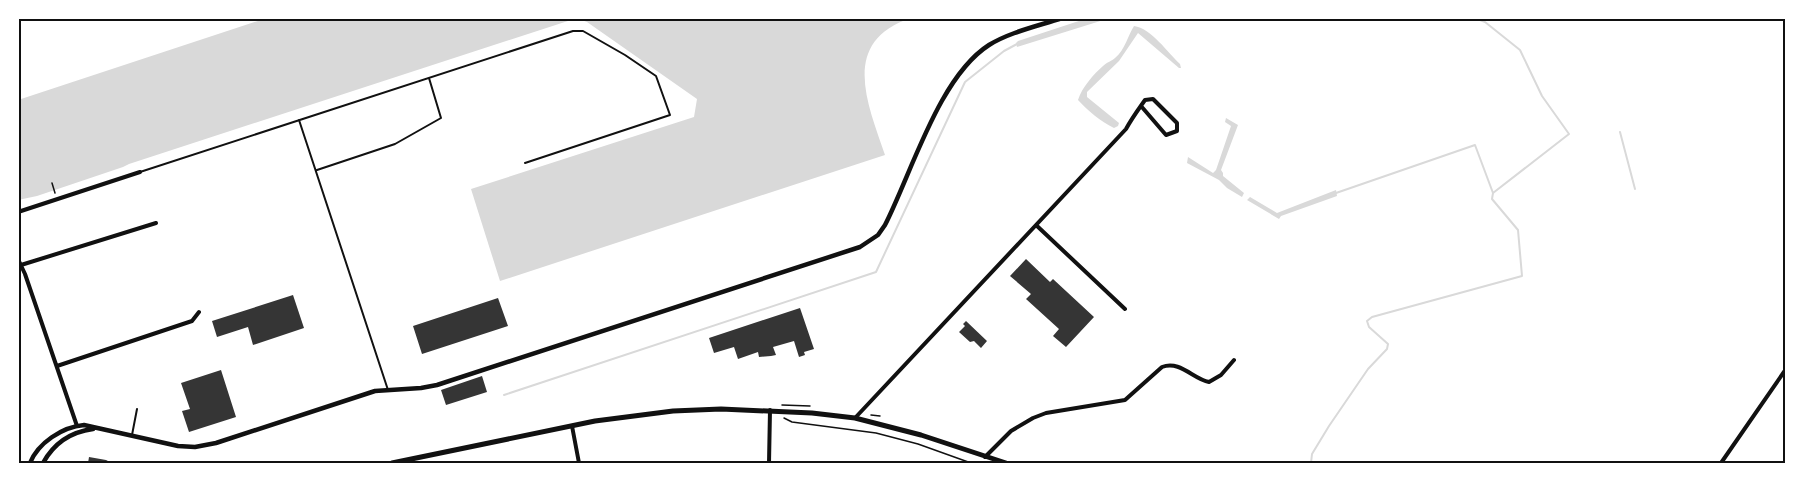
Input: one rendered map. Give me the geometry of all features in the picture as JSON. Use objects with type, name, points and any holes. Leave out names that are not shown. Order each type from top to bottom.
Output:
[{"type":"main road","points":[[392,463],[432,457],[595,421],[673,411],[721,409],[770,410],[855,418],[921,435],[1006,463]]},
{"type":"street","points":[[43,463],[53,448],[84,425],[186,447],[206,446],[356,397],[388,390],[437,385],[849,251],[870,241],[885,225],[937,112],[956,76],[966,65],[989,45],[1003,38],[1062,18]]},
{"type":"street","points":[[855,418],[1116,140],[1145,100],[1153,99],[1177,123],[1177,131],[1166,135],[1141,106]]},
{"type":"street","points":[[18,212],[140,172]]},
{"type":"street","points":[[21,266],[156,223]]},
{"type":"street","points":[[1036,225],[1125,309]]},
{"type":"street","points":[[18,259],[78,429]]},
{"type":"street","points":[[57,366],[192,321],[199,312]]},
{"type":"street","points":[[985,457],[1011,431],[1033,418],[1046,413],[1125,400],[1162,367],[1176,365],[1202,381],[1209,382],[1221,375],[1234,360]]},
{"type":"street","points":[[1721,463],[1786,369]]},
{"type":"street","points":[[769,463],[770,410]]},
{"type":"street","points":[[572,426],[579,463]]},
{"type":"street","points":[[30,463],[34,453],[41,446],[61,432],[78,429]]},
{"type":"lane","points":[[140,172],[573,31],[583,31],[625,54],[656,76],[670,115],[525,163]]},
{"type":"lane","points":[[316,170],[395,144],[441,118],[429,78]]},
{"type":"lane","points":[[299,120],[388,390]]},
{"type":"lane","points":[[132,436],[137,409]]},
{"type":"path","points":[[52,183],[57,199]]},
{"type":"path","points":[[770,410],[792,422],[876,433],[918,444],[971,463]]},
{"type":"path","points":[[871,415],[880,416]]},
{"type":"shaded area","points":[[267,18],[911,18],[889,29],[874,42],[867,58],[865,76],[867,96],[885,155],[500,281],[471,189],[694,117],[697,99],[587,22],[579,19],[129,164],[37,196],[18,200],[18,100]]},
{"type":"shaded area","points":[[1088,18],[1110,18],[1017,47],[1018,41]]},
{"type":"shaded area","points":[[1134,26],[1153,36],[1180,64],[1181,68],[1138,33],[1119,61],[1087,92],[1087,97],[1119,123],[1114,128],[1094,115],[1078,100],[1092,77],[1121,51]]},
{"type":"shaded area","points":[[1226,118],[1238,125],[1221,170],[1223,176],[1244,193],[1242,197],[1219,180],[1187,163],[1188,157],[1213,173],[1216,170],[1231,126],[1225,122]]},
{"type":"shaded area","points":[[1336,190],[1337,196],[1281,216],[1279,219],[1247,200],[1250,197],[1277,213]]},
{"type":"building","points":[[1026,259],[1050,282],[1053,279],[1094,317],[1066,347],[1053,336],[1059,329],[1026,299],[1031,294],[1010,276]]},
{"type":"building","points":[[293,295],[304,328],[253,345],[248,327],[217,337],[212,321]]},
{"type":"building","points":[[498,298],[508,326],[422,354],[413,326]]},
{"type":"building","points":[[800,308],[814,349],[804,352],[805,355],[799,357],[794,341],[773,347],[776,355],[771,356],[759,357],[758,352],[738,359],[734,347],[714,353],[709,338]]},
{"type":"building","points":[[966,321],[987,341],[981,348],[959,332],[965,326],[963,324]]},
{"type":"building","points":[[221,370],[236,417],[189,432],[182,411],[190,409],[181,383]]},
{"type":"building","points":[[482,376],[487,392],[446,405],[441,390]]},
{"type":"building","points":[[89,457],[106,460],[112,463],[88,463]]},
{"type":"waterway","points":[[1311,463],[1312,454],[1329,426],[1368,369],[1387,349],[1388,344],[1369,327],[1367,321],[1372,317],[1522,276],[1518,230],[1492,199],[1493,193],[1569,134],[1542,96],[1520,50],[1485,22],[1475,18]]},
{"type":"waterway","points":[[504,395],[876,272],[965,82],[1004,51],[1017,44]]},
{"type":"waterway","points":[[1620,132],[1635,189]]},
{"type":"waterway","points":[[1336,193],[1475,145],[1493,193]]}]
